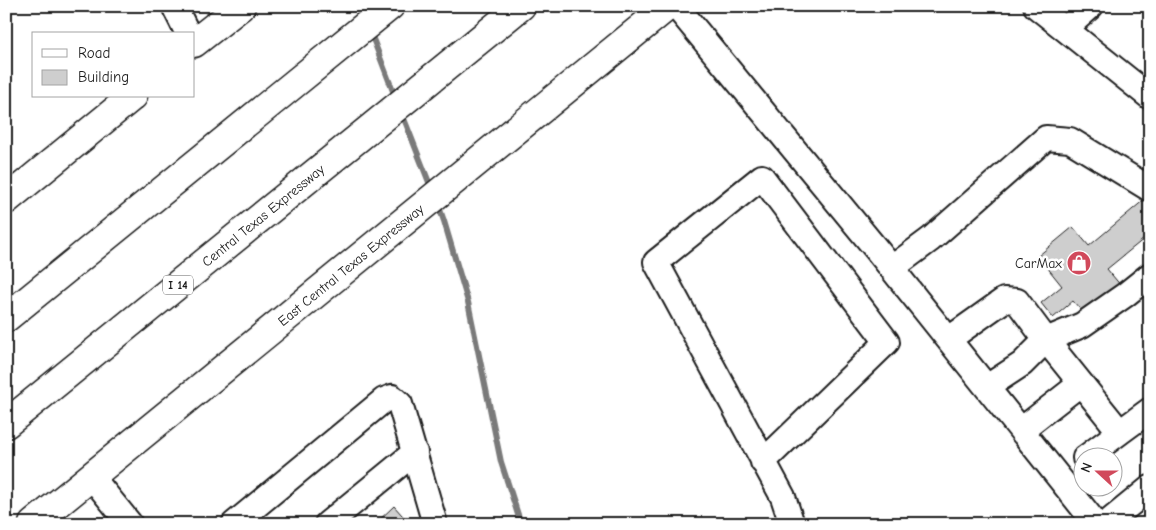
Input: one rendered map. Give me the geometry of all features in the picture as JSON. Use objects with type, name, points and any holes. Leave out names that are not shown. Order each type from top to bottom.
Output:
[{"type":"main road","points":[[195,42],[241,6]]},
{"type":"main road","points":[[6,318],[390,6]]},
{"type":"main road","name":"Central Texas Expressway","points":[[6,424],[521,6]]},
{"type":"main road","name":"East Central Texas Expressway","points":[[33,524],[668,6]]},
{"type":"main road","points":[[6,200],[131,98]]},
{"type":"lane","points":[[174,6],[187,32]]},
{"type":"lane","points":[[676,6],[892,268],[1096,524]]},
{"type":"lane","points":[[1036,6],[1150,97]]},
{"type":"lane","points":[[1065,29],[1091,6]]},
{"type":"lane","points":[[892,268],[930,239],[1046,138],[1070,140],[1150,189]]},
{"type":"lane","points":[[763,462],[887,342],[762,177],[656,262],[763,462],[782,497],[792,524]]},
{"type":"lane","points":[[987,387],[1022,364],[1046,340],[1082,325],[1125,295],[1150,274]]},
{"type":"lane","points":[[949,340],[1004,300],[1017,301],[1080,384],[1120,432]]},
{"type":"lane","points":[[1022,430],[1080,384]]},
{"type":"lane","points":[[234,524],[384,400],[392,398],[400,404],[416,452],[435,524]]},
{"type":"lane","points":[[1098,448],[1150,410]]},
{"type":"lane","points":[[328,524],[416,452]]},
{"type":"lane","points":[[1059,477],[1074,466]]},
{"type":"lane","points":[[91,476],[130,524]]},
{"type":"lane","points":[[1106,524],[1150,488]]},
{"type":"building","name":"CarMax","points":[[1145,199],[1150,205],[1150,234],[1107,269],[1122,287],[1087,317],[1073,301],[1053,318],[1041,303],[1062,286],[1038,256],[1073,227],[1089,246]]},
{"type":"building","points":[[394,506],[410,524],[375,524]]},
{"type":"waterway","points":[[360,6],[364,18]]},
{"type":"waterway","points":[[370,31],[396,99]]},
{"type":"waterway","points":[[401,111],[432,190]]},
{"type":"waterway","points":[[438,204],[468,302],[501,462],[521,524]]},
{"type":"place","name":"CarMax","points":[[1079,263]]}]
